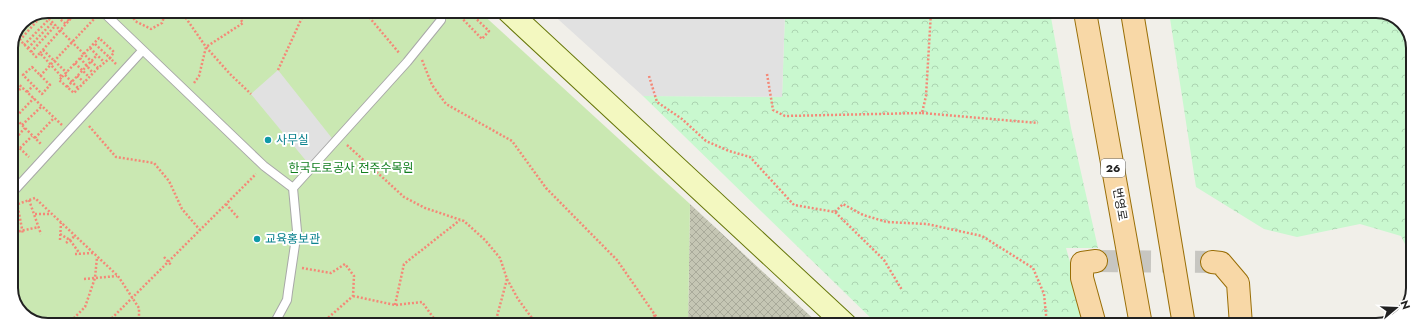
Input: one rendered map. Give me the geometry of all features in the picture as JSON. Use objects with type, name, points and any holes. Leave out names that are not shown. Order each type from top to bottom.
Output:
[{"type":"main road","name":"번영로","points":[[1086,18],[1140,318]]},
{"type":"main road","points":[[1133,18],[1183,318]]},
{"type":"main road","points":[[1093,318],[1082,278],[1082,264],[1096,261]]},
{"type":"main road","points":[[1212,262],[1221,263],[1238,283],[1240,318]]},
{"type":"street","points":[[516,18],[838,318]]},
{"type":"lane","points":[[104,18],[142,51],[264,166],[293,188],[297,231],[287,300],[277,318]]},
{"type":"lane","points":[[293,188],[340,138],[415,53],[441,20]]},
{"type":"lane","points":[[18,190],[69,131],[142,51]]},
{"type":"path","points":[[66,18],[69,21]]},
{"type":"path","points":[[43,25],[38,20],[20,40],[36,57],[72,18]]},
{"type":"path","points":[[40,76],[95,18]]},
{"type":"path","points":[[134,18],[135,21],[151,29],[162,23],[164,18]]},
{"type":"path","points":[[186,18],[206,46],[230,74],[251,94]]},
{"type":"path","points":[[186,93],[199,76],[206,46],[244,23],[240,18]]},
{"type":"path","points":[[278,70],[302,18]]},
{"type":"path","points":[[370,18],[407,62]]},
{"type":"path","points":[[462,18],[482,39],[489,32],[477,19]]},
{"type":"path","points":[[922,113],[926,96],[931,18]]},
{"type":"path","points":[[24,45],[49,19],[73,41],[98,68]]},
{"type":"path","points":[[28,48],[60,19],[66,24]]},
{"type":"path","points":[[31,52],[51,31],[55,24]]},
{"type":"path","points":[[33,25],[38,30]]},
{"type":"path","points":[[28,31],[33,36]]},
{"type":"path","points":[[51,31],[55,36]]},
{"type":"path","points":[[44,37],[49,43]]},
{"type":"path","points":[[99,38],[114,52],[110,58],[104,62],[74,93],[59,80],[84,54],[99,38]]},
{"type":"path","points":[[94,43],[124,71]]},
{"type":"path","points":[[90,48],[104,62]]},
{"type":"path","points":[[43,50],[54,61],[64,75]]},
{"type":"path","points":[[415,53],[424,62],[432,85],[446,104],[512,141],[546,188],[617,260],[657,318]]},
{"type":"path","points":[[40,54],[50,65],[78,88]]},
{"type":"path","points":[[67,87],[97,55]]},
{"type":"path","points":[[80,58],[93,73]]},
{"type":"path","points":[[75,63],[89,77]]},
{"type":"path","points":[[32,67],[40,76],[50,85],[42,94],[23,75],[32,67]]},
{"type":"path","points":[[766,74],[773,110],[785,116],[922,113],[1038,123]]},
{"type":"path","points":[[77,76],[84,82]]},
{"type":"path","points":[[649,76],[657,102],[682,119],[706,141],[729,152],[750,158],[794,205],[835,212],[884,260],[902,290]]},
{"type":"path","points":[[18,84],[69,131]]},
{"type":"path","points":[[27,92],[33,86]]},
{"type":"path","points":[[18,91],[22,87]]},
{"type":"path","points":[[18,115],[34,98]]},
{"type":"path","points":[[22,125],[42,106]]},
{"type":"path","points":[[33,154],[28,158],[20,148],[54,118]]},
{"type":"path","points":[[81,118],[116,157],[154,163],[169,181],[182,209],[200,230]]},
{"type":"path","points":[[18,121],[42,145]]},
{"type":"path","points":[[56,129],[62,124]]},
{"type":"path","points":[[18,134],[25,128]]},
{"type":"path","points":[[340,138],[404,197],[425,208],[460,220],[485,240],[500,258],[507,279],[518,299],[532,318]]},
{"type":"path","points":[[37,149],[47,140]]},
{"type":"path","points":[[112,318],[264,166]]},
{"type":"path","points":[[23,232],[18,204],[35,198],[118,276],[139,308],[140,318]]},
{"type":"path","points":[[29,200],[41,234]]},
{"type":"path","points":[[226,204],[239,219]]},
{"type":"path","points":[[835,212],[843,204],[863,215],[887,222],[927,224],[982,236],[1033,268],[1044,294],[1046,318]]},
{"type":"path","points":[[35,214],[52,214]]},
{"type":"path","points":[[395,305],[404,264],[460,220]]},
{"type":"path","points":[[60,240],[61,223]]},
{"type":"path","points":[[18,232],[39,227]]},
{"type":"path","points":[[60,234],[70,240],[80,254]]},
{"type":"path","points":[[66,243],[75,236]]},
{"type":"path","points":[[75,254],[93,253]]},
{"type":"path","points":[[74,318],[85,307],[95,278],[97,257]]},
{"type":"path","points":[[164,257],[172,266]]},
{"type":"path","points":[[292,266],[331,273],[345,264],[354,276],[353,296],[328,318]]},
{"type":"path","points":[[84,279],[118,276]]},
{"type":"path","points":[[497,318],[507,279]]},
{"type":"path","points":[[353,296],[395,305],[422,302],[434,318]]},
{"type":"path","points":[[80,306],[85,307]]},
{"type":"path","points":[[652,318],[655,315]]},
{"type":"shaded area","points":[[557,18],[785,18],[782,97],[643,96]]},
{"type":"shaded area","points":[[278,70],[335,142],[312,168],[251,94]]},
{"type":"shaded area","points":[[690,204],[812,318],[688,318]]},
{"type":"green space","name":"한국도로공사 전주수목원","points":[[48,18],[487,18],[690,204],[688,318],[42,317],[33,314],[25,308],[20,299],[18,290],[18,48],[20,37],[23,31],[31,23]]},
{"type":"green space","points":[[785,18],[1051,18],[1071,128],[1098,248],[1066,248],[1086,318],[871,318],[643,96],[782,97]]},
{"type":"green space","points":[[1170,18],[1376,18],[1387,20],[1399,28],[1404,37],[1406,46],[1406,246],[1401,236],[1360,224],[1297,237],[1264,229],[1196,187]]},
{"type":"tunnel","points":[[1096,261],[1212,262]]},
{"type":"place","name":"사무실","points":[[268,140]]},
{"type":"place","name":"교육홍보관","points":[[257,239]]}]
